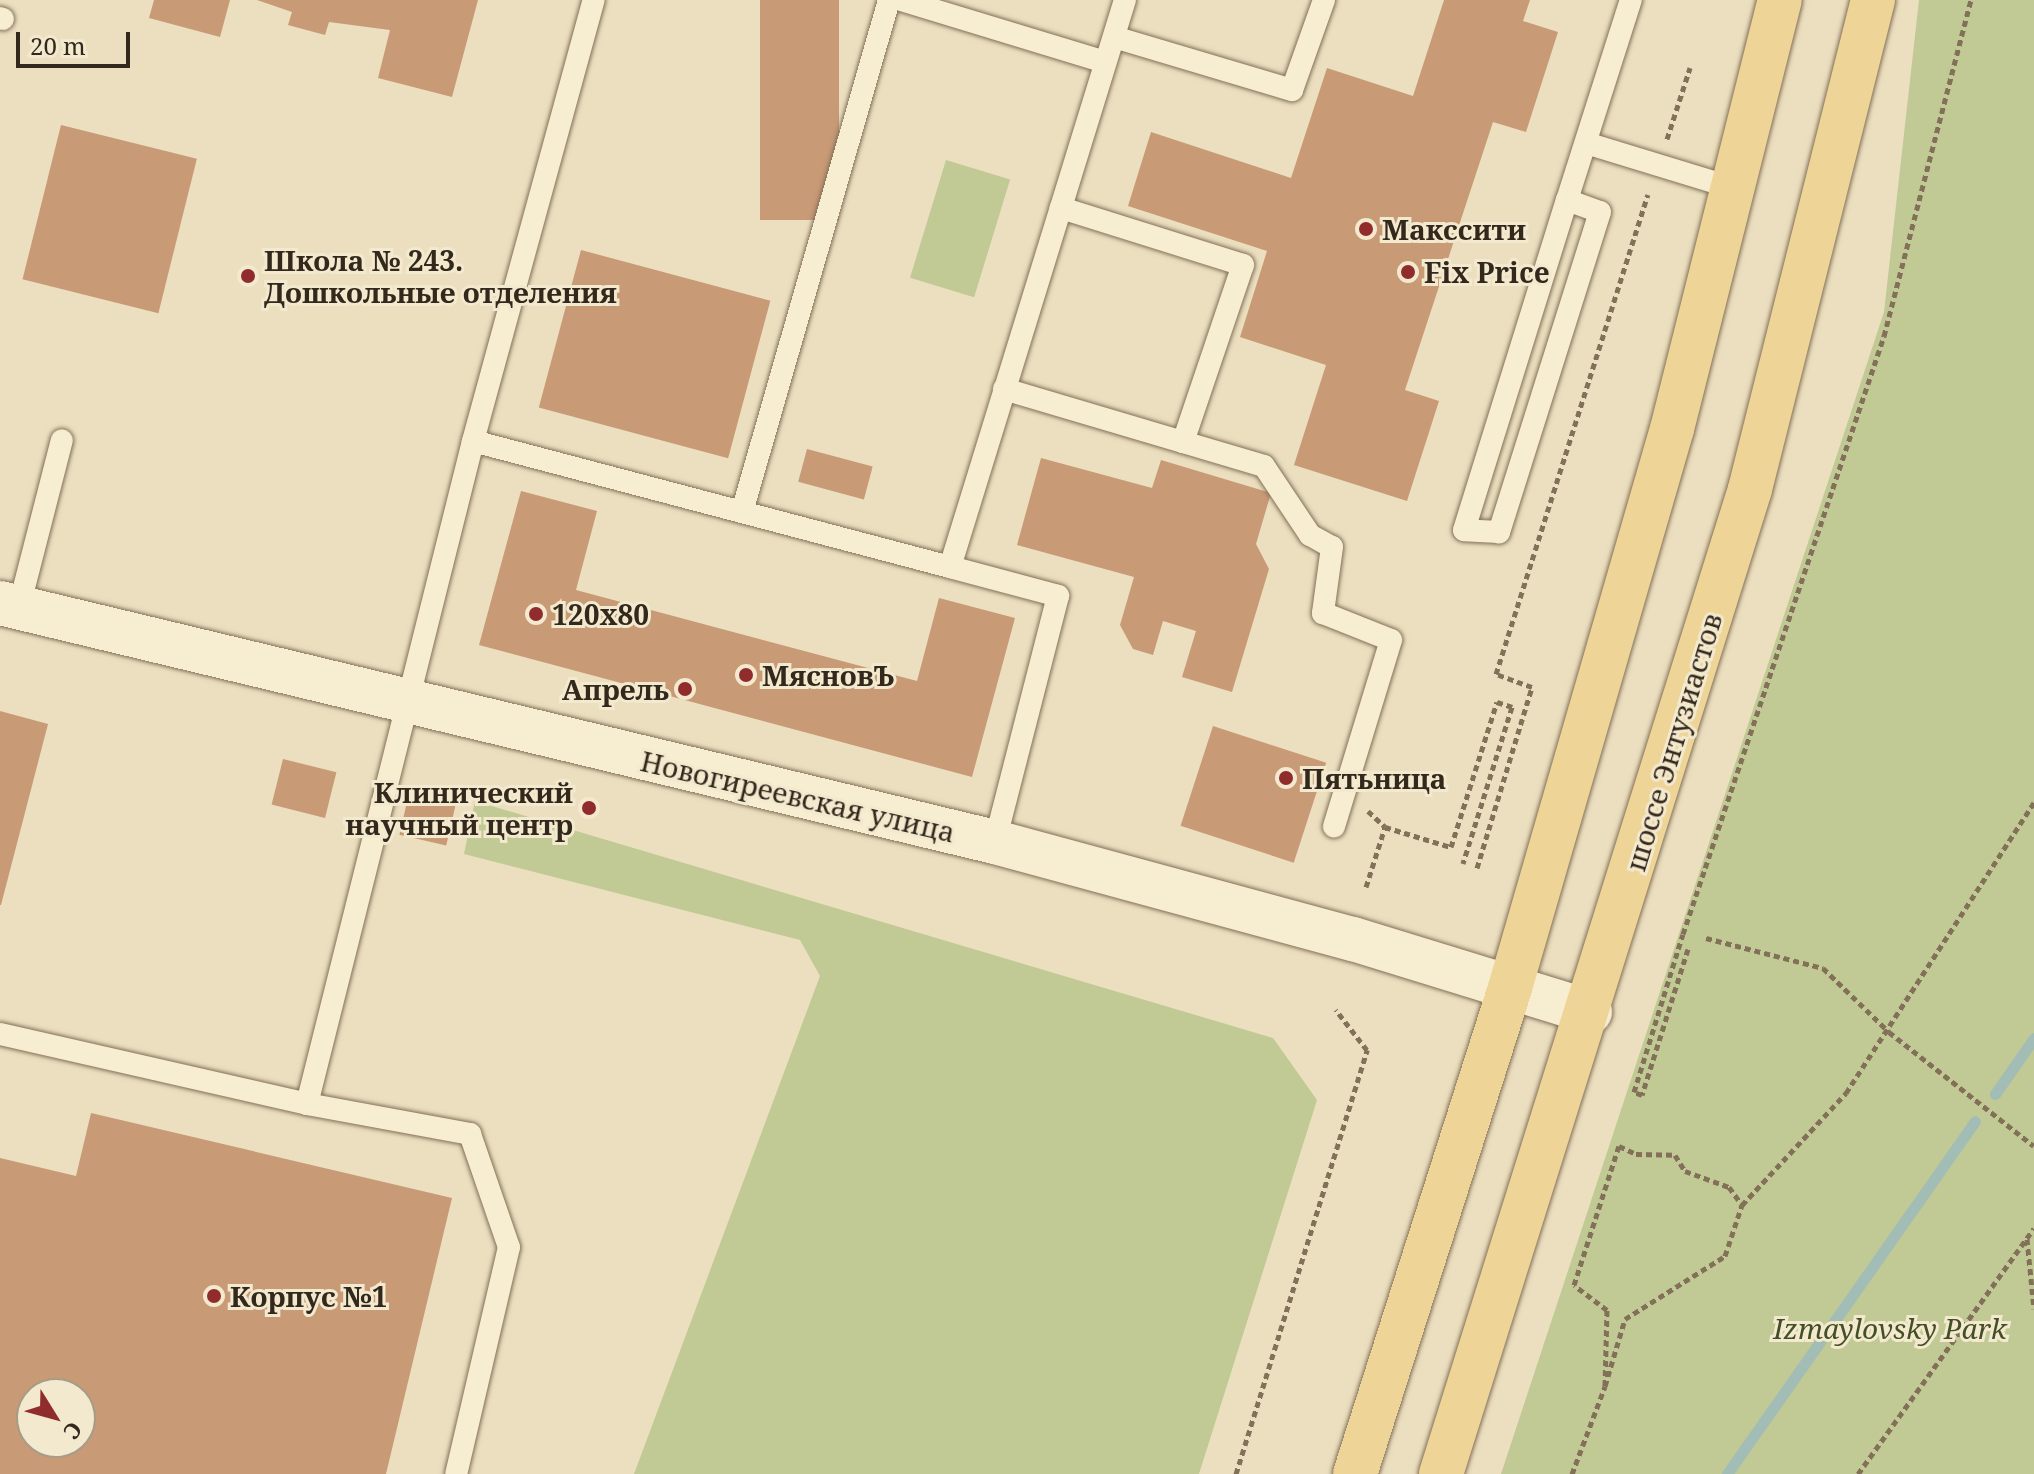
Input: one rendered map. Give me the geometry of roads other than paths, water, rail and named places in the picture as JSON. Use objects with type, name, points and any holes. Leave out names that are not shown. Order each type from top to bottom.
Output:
[{"type":"main road","points":[[1355,1474],[1510,988],[1672,429],[1780,0]]},
{"type":"main road","name":"шоссе Энтузиастов","points":[[1441,1474],[1590,1012],[1750,489],[1873,0]]},
{"type":"main road","name":"Новогиреевская улица","points":[[9,605],[995,842],[1590,1012]]},
{"type":"lane","points":[[307,1104],[473,441],[594,0]]},
{"type":"lane","points":[[742,512],[889,0]]},
{"type":"lane","points":[[901,0],[1105,62]]},
{"type":"lane","points":[[950,567],[1125,0]]},
{"type":"lane","points":[[1114,37],[1292,90],[1324,0]]},
{"type":"lane","points":[[1567,200],[1600,212],[1499,532],[1464,530],[1567,200],[1631,0]]},
{"type":"lane","points":[[1586,143],[1733,188]]},
{"type":"lane","points":[[1061,208],[1243,265],[1183,442]]},
{"type":"lane","points":[[1004,389],[1264,466],[1310,535],[1332,547],[1323,613],[1391,640],[1334,827]]},
{"type":"lane","points":[[9,605],[62,440]]},
{"type":"lane","points":[[473,441],[1058,596],[995,842]]},
{"type":"lane","points":[[0,1034],[307,1104],[470,1134],[509,1247],[456,1474]]},
{"type":"waterway","points":[[1995,1094],[2034,1038]]},
{"type":"waterway","points":[[1727,1474],[1975,1121]]},
{"type":"place","name":"Макссити","points":[[1366,229]]},
{"type":"place","name":"Fix Price","points":[[1408,272]]},
{"type":"place","name":"Школа № 243. Дошкольные отделения","points":[[248,276]]},
{"type":"place","name":"120x80","points":[[536,614]]},
{"type":"place","name":"МясновЪ","points":[[746,675]]},
{"type":"place","name":"Апрель","points":[[685,689]]},
{"type":"place","name":"Пятьница","points":[[1286,778]]},
{"type":"place","name":"Клинический научный центр","points":[[589,808]]},
{"type":"place","name":"Корпус №1","points":[[214,1296]]},
{"type":"park label","name":"Izmaylovsky Park","points":[[1890,1328]]}]
